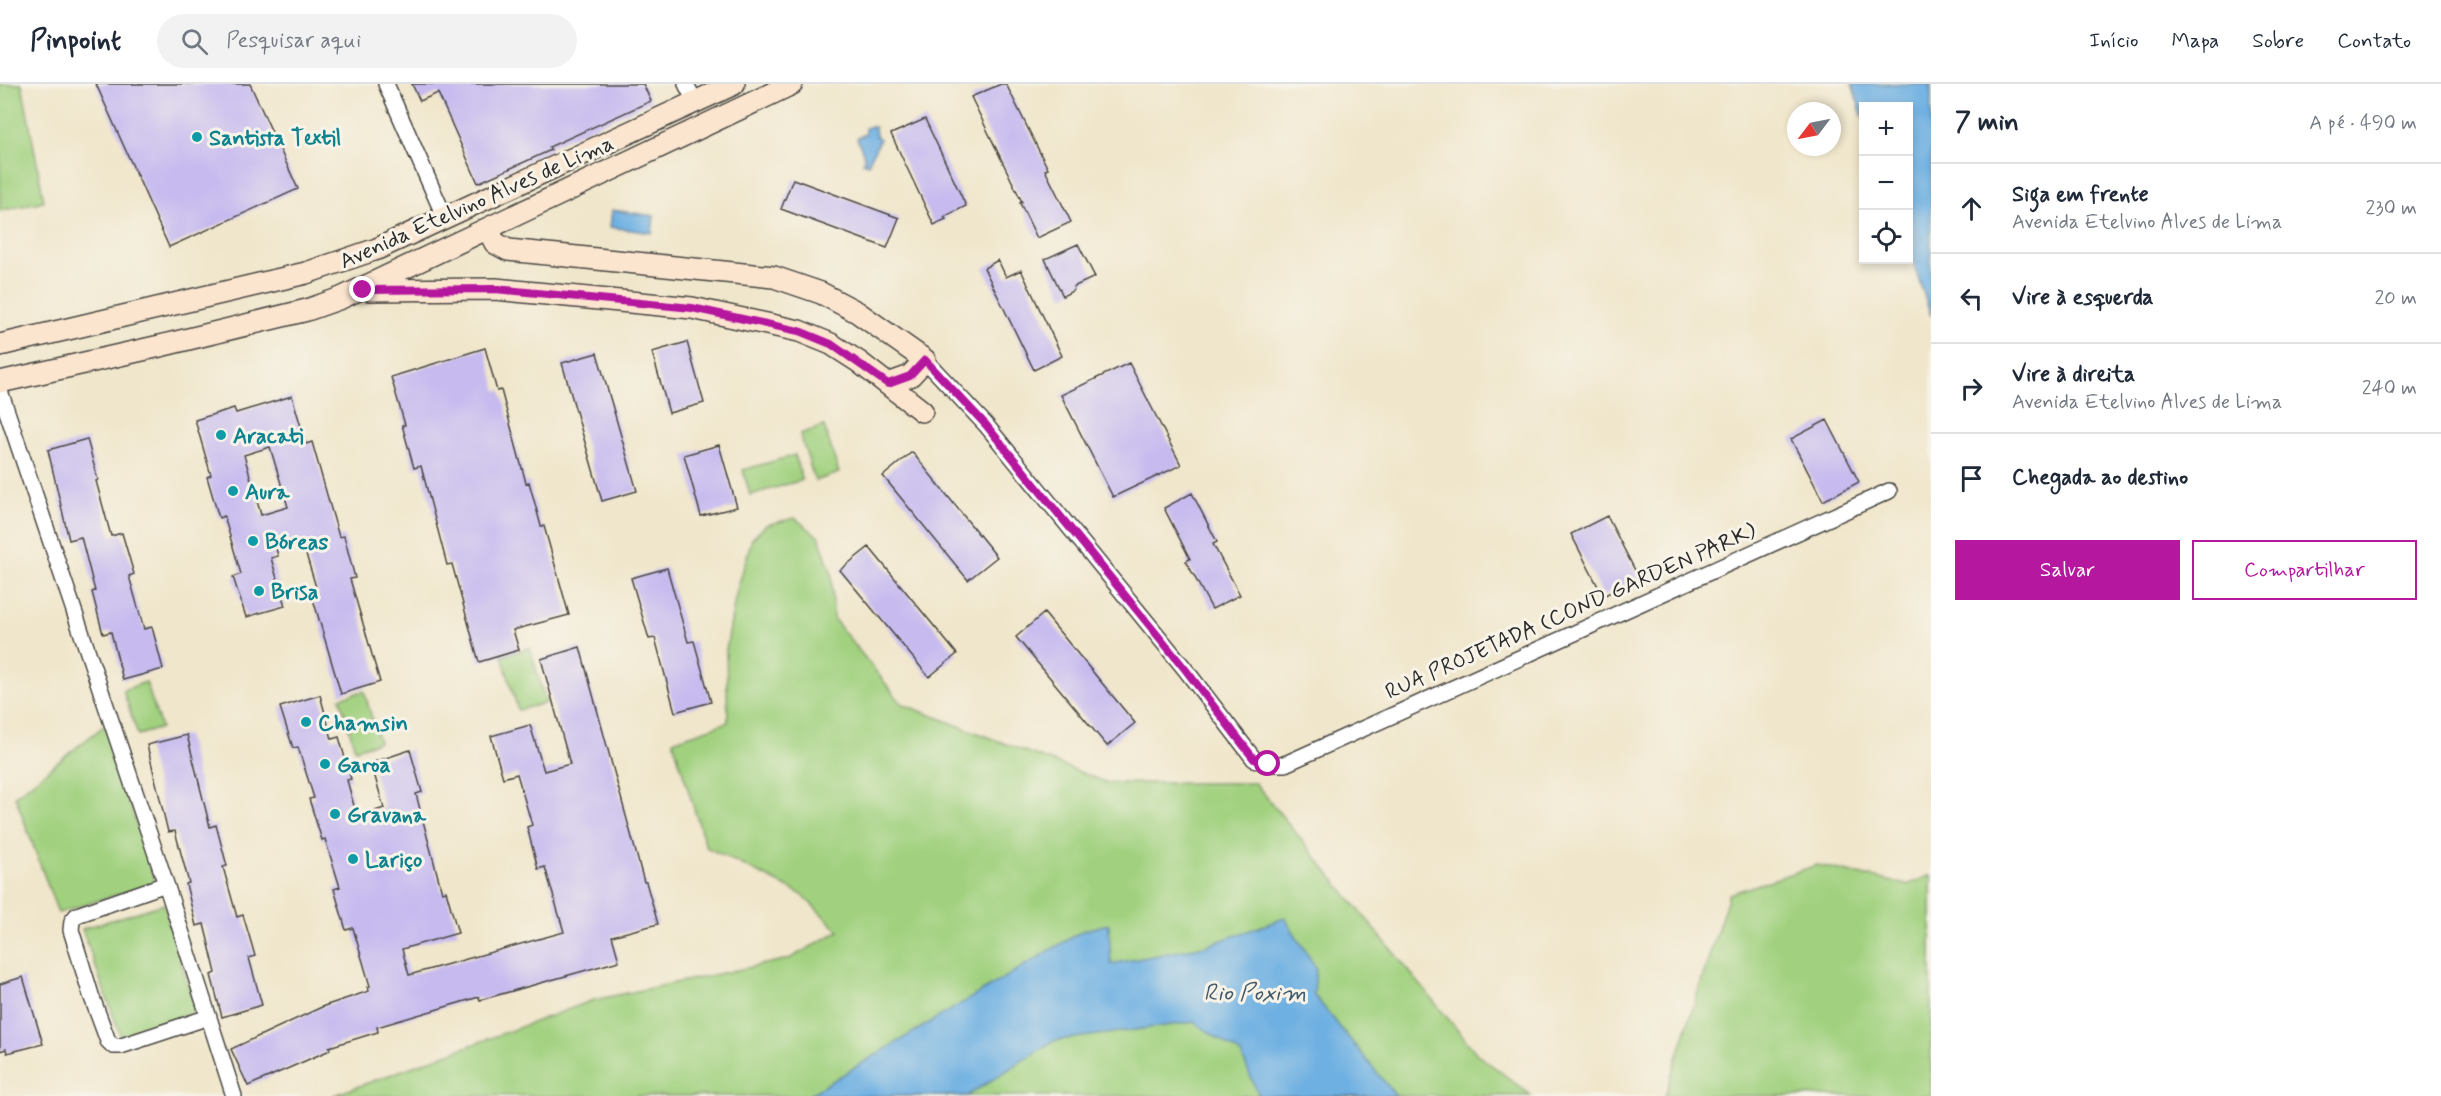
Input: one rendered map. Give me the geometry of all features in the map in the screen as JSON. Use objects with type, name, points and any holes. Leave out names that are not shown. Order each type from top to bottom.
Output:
[{"type":"main road","name":"Avenida Etelvino Alves de Lima","points":[[0,345],[306,273],[378,249],[445,218],[690,93],[734,84]]},
{"type":"main road","name":"Avenida Etelvino Alves de Lima","points":[[0,382],[119,356],[306,310],[363,290],[792,84]]},
{"type":"main road","name":"Avenida Etelvino Alves de Lima","points":[[488,229],[495,243],[508,250],[774,277],[821,293],[857,312],[925,360]]},
{"type":"main road","name":"Avenida Etelvino Alves de Lima","points":[[363,290],[495,289],[692,308],[799,331],[831,344],[922,411]]},
{"type":"main road","points":[[888,384],[910,376],[925,360]]},
{"type":"street","points":[[386,84],[445,218]]},
{"type":"street","name":"Avenida Etelvino Alves de Lima","points":[[925,360],[994,434],[1185,669],[1254,759],[1268,764]]},
{"type":"street","points":[[0,391],[166,884],[234,1096]]},
{"type":"street","name":"RUA PROJETADA (COND GARDEN PARK)","points":[[1268,764],[1285,764],[1889,491]]},
{"type":"street","points":[[166,884],[77,915],[64,932],[108,1041],[113,1046],[121,1046],[209,1017]]},
{"type":"green space","points":[[0,84],[22,84],[44,201],[0,211]]},
{"type":"green space","points":[[824,426],[839,473],[815,481],[800,434]]},
{"type":"green space","points":[[795,455],[802,480],[750,495],[743,470]]},
{"type":"green space","points":[[795,518],[819,537],[832,575],[833,618],[902,704],[1108,783],[1255,783],[1477,1054],[1532,1096],[332,1096],[594,1000],[789,959],[839,931],[801,894],[706,847],[673,741],[728,722],[726,650],[736,594],[752,539],[766,525]]},
{"type":"green space","points":[[530,648],[546,703],[518,710],[502,656]]},
{"type":"green space","points":[[146,682],[161,728],[138,735],[123,690]]},
{"type":"green space","points":[[364,691],[379,742],[355,749],[340,698]]},
{"type":"green space","points":[[105,725],[155,883],[58,913],[15,796]]},
{"type":"green space","points":[[1817,865],[1907,885],[1931,875],[1931,1096],[1665,1096],[1729,894]]},
{"type":"green space","points":[[164,904],[196,1011],[121,1037],[82,929]]},
{"type":"water","points":[[1852,84],[1931,84],[1931,316],[1913,262],[1913,102],[1859,102],[1859,106]]},
{"type":"water","points":[[875,127],[876,136],[880,139],[868,164],[863,162],[865,158],[857,138],[865,134],[865,128]]},
{"type":"water","points":[[612,210],[654,216],[652,233],[610,227]]},
{"type":"water","name":"Rio Poxim","points":[[1285,918],[1316,968],[1314,995],[1396,1096],[1259,1096],[1241,1054],[1194,1022],[1053,1041],[967,1096],[807,1096],[1084,930],[1109,924],[1111,964],[1205,946]]},
{"type":"building","name":"Santista Textil","points":[[96,84],[250,84],[298,189],[169,247]]},
{"type":"building","points":[[412,84],[643,84],[651,101],[549,147],[551,150],[478,183],[438,93],[420,101]]},
{"type":"building","points":[[1006,84],[1071,222],[1037,238],[971,97]]},
{"type":"building","points":[[925,119],[966,206],[934,225],[891,134]]},
{"type":"building","points":[[793,179],[899,218],[887,248],[781,209]]},
{"type":"building","points":[[1078,244],[1095,277],[1073,287],[1074,290],[1063,296],[1045,259]]},
{"type":"building","points":[[998,260],[1006,277],[1021,270],[1062,356],[1034,370],[984,268]]},
{"type":"building","points":[[687,342],[704,403],[669,413],[652,352]]},
{"type":"building","points":[[485,348],[497,391],[501,390],[526,483],[529,482],[541,526],[544,526],[569,615],[513,630],[519,650],[479,662],[452,564],[447,565],[421,466],[414,468],[402,425],[405,425],[391,377]]},
{"type":"building","points":[[597,353],[637,491],[602,501],[562,363]]},
{"type":"building","points":[[1129,363],[1181,465],[1113,497],[1061,395]]},
{"type":"building","points":[[292,396],[306,444],[312,442],[339,537],[344,536],[355,578],[350,579],[380,682],[341,694],[313,599],[319,597],[302,541],[276,548],[278,556],[271,558],[285,606],[246,617],[233,577],[241,574],[224,516],[219,518],[207,477],[211,475],[195,420],[234,408],[236,413]],"holes":[[[270,447],[288,507],[261,515],[244,455]]]},
{"type":"building","points":[[1827,420],[1859,482],[1823,501],[1791,439]]},
{"type":"building","points":[[87,439],[111,536],[122,533],[134,574],[129,576],[144,629],[152,627],[163,669],[123,680],[111,632],[103,634],[81,537],[69,540],[48,450]]},
{"type":"building","points":[[719,445],[737,507],[701,516],[684,455]]},
{"type":"building","points":[[912,452],[997,557],[968,580],[883,476]]},
{"type":"building","points":[[1192,493],[1217,542],[1213,544],[1240,595],[1212,609],[1186,561],[1190,559],[1164,508]]},
{"type":"building","points":[[1607,516],[1639,578],[1603,596],[1571,534]]},
{"type":"building","points":[[869,547],[957,654],[929,677],[840,570]]},
{"type":"building","points":[[667,568],[688,642],[694,641],[711,702],[675,712],[655,638],[649,639],[631,578]]},
{"type":"building","points":[[1044,613],[1135,723],[1107,746],[1016,637]]},
{"type":"building","points":[[580,647],[644,882],[646,882],[658,924],[612,936],[619,961],[480,1000],[479,997],[377,1027],[378,1032],[329,1047],[330,1050],[248,1086],[231,1049],[324,1006],[369,991],[370,986],[353,928],[346,930],[334,889],[340,887],[325,839],[322,840],[309,799],[314,798],[298,747],[293,748],[280,707],[320,695],[332,739],[339,737],[351,779],[347,780],[357,817],[384,808],[371,763],[410,750],[422,792],[416,794],[428,840],[442,892],[446,891],[458,933],[402,949],[409,975],[564,932],[545,867],[538,869],[527,827],[532,825],[517,774],[503,778],[491,736],[530,725],[544,771],[570,764],[541,659]]},
{"type":"building","points":[[187,735],[210,827],[216,825],[227,866],[223,867],[237,917],[243,915],[255,956],[249,958],[262,1005],[222,1017],[211,975],[216,973],[204,924],[196,926],[186,884],[189,883],[175,831],[168,832],[147,745]]},
{"type":"building","points":[[23,977],[43,1044],[7,1053],[6,1049],[0,1051],[0,984]]},
{"type":"place","name":"Santista Textil","points":[[197,137]]},
{"type":"place","name":"Aracati","points":[[221,435]]},
{"type":"place","name":"Aura","points":[[233,491]]},
{"type":"place","name":"Bóreas","points":[[253,541]]},
{"type":"place","name":"Brisa","points":[[259,591]]},
{"type":"place","name":"Chamsin","points":[[306,722]]},
{"type":"place","name":"Garoa","points":[[325,764]]},
{"type":"place","name":"Gravana","points":[[335,814]]},
{"type":"place","name":"Lariço","points":[[353,859]]},
{"type":"route","points":[[363,290],[495,289],[692,308],[799,331],[831,344],[888,384],[910,376],[925,360],[986,425],[1185,669],[1254,759],[1268,764]]}]
